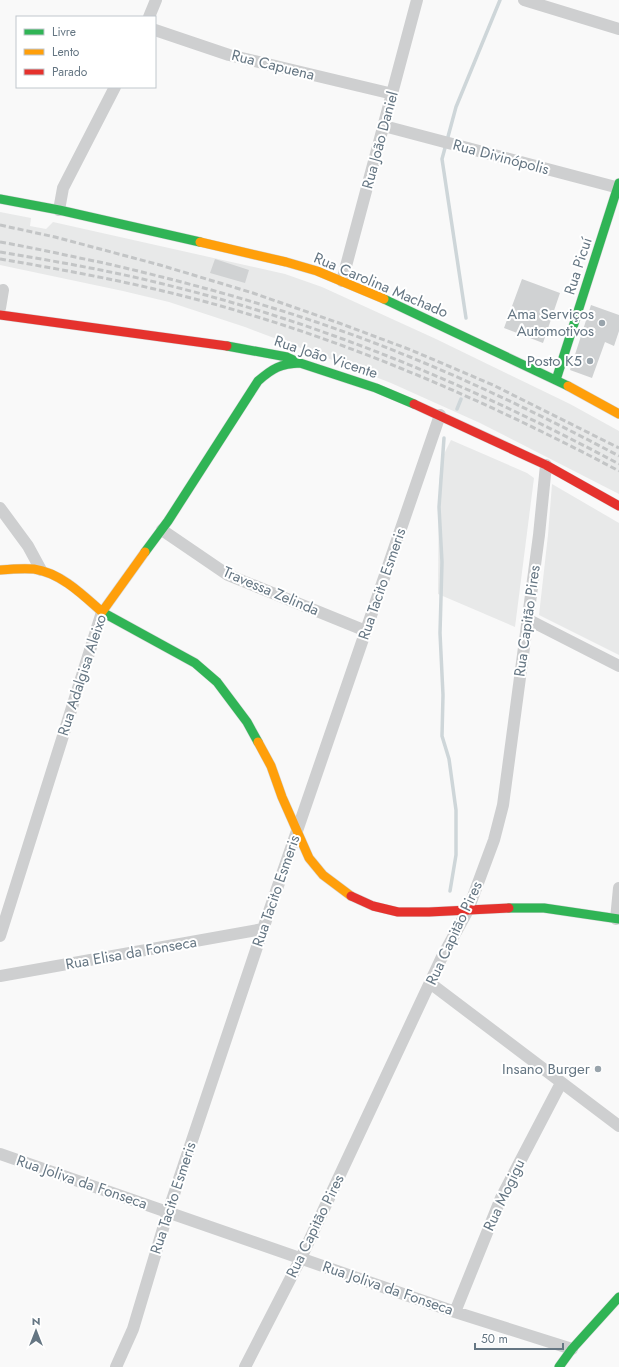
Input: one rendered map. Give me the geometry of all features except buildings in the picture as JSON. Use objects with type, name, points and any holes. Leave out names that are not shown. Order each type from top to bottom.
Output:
[{"type":"main road","name":"Rua Picuí","points":[[556,380],[619,186]]},
{"type":"main road","name":"Rua Carolina Machado","points":[[0,199],[59,210],[286,262],[317,271],[447,328],[556,380],[619,414]]},
{"type":"main road","name":"Rua João Vicente","points":[[0,315],[248,349],[287,357],[300,363],[376,388],[440,414],[546,465],[619,506]]},
{"type":"main road","points":[[248,349],[259,366],[258,381]]},
{"type":"main road","name":"Rua Adalgisa Aleixo","points":[[102,612],[162,530],[258,381],[272,369],[281,364],[300,363]]},
{"type":"main road","points":[[0,570],[41,570],[60,579],[102,612],[196,663],[217,682],[247,722],[271,766],[282,797],[309,858],[323,875],[349,895],[373,906],[398,912],[523,907],[544,908],[617,919]]},
{"type":"main road","points":[[559,1367],[572,1349],[619,1297]]},
{"type":"street","points":[[149,16],[156,0]]},
{"type":"street","name":"Rua João Daniel","points":[[342,281],[417,0]]},
{"type":"street","points":[[524,0],[619,29]]},
{"type":"street","name":"Rua Capuena","points":[[156,30],[229,55],[393,94]]},
{"type":"street","points":[[59,210],[63,188],[114,88]]},
{"type":"street","name":"Rua Divinópolis","points":[[384,126],[619,186]]},
{"type":"street","points":[[0,308],[3,290]]},
{"type":"street","name":"Rua Tacito Esmeris","points":[[116,1367],[133,1329],[168,1212],[263,929],[440,414]]},
{"type":"street","name":"Rua Capitão Pires","points":[[245,1367],[301,1258],[441,959],[468,910],[494,840],[503,805],[539,535],[546,465]]},
{"type":"street","points":[[0,508],[28,546],[41,570]]},
{"type":"street","name":"Travessa Zelinda","points":[[162,530],[228,575],[366,631]]},
{"type":"street","name":"Rua Adalgisa Aleixo","points":[[0,936],[102,612]]},
{"type":"street","points":[[527,619],[619,666]]},
{"type":"street","points":[[617,919],[619,888]]},
{"type":"street","name":"Rua Elisa da Fonseca","points":[[0,976],[263,929]]},
{"type":"street","points":[[430,983],[619,1126]]},
{"type":"street","name":"Rua Mogigu","points":[[455,1312],[501,1198],[561,1083]]},
{"type":"street","name":"Rua Joliva da Fonseca","points":[[0,1154],[455,1312],[572,1349]]},
{"type":"shaded area","points":[[0,212],[31,218],[30,226],[46,229],[53,222],[285,274],[322,287],[436,339],[570,404],[619,431],[619,494],[480,423],[391,383],[245,327],[169,302],[0,265]]},
{"type":"shaded area","points":[[451,440],[527,473],[534,478],[515,627],[438,594],[439,480],[444,454]]},
{"type":"shaded area","points":[[552,484],[619,523],[619,655],[539,615]]},
{"type":"waterway","points":[[466,318],[442,159],[456,107],[500,0]]},
{"type":"waterway","points":[[457,409],[461,399]]},
{"type":"waterway","points":[[444,438],[439,507],[442,562],[440,633],[443,695],[442,736],[449,759],[456,810],[456,855],[450,891]]},
{"type":"railway","points":[[0,225],[55,237],[160,265],[253,293],[339,323],[411,350],[493,385],[619,448]]},
{"type":"railway","points":[[0,242],[104,263],[182,282],[220,292],[335,328],[410,357],[463,380],[542,417],[619,456]]},
{"type":"railway","points":[[0,252],[80,266],[159,283],[219,299],[337,337],[395,359],[508,408],[619,464]]},
{"type":"railway","points":[[0,259],[156,289],[217,305],[296,329],[391,364],[483,404],[529,425],[619,471]]},
{"type":"traffic: fast","points":[[556,380],[619,183]]},
{"type":"traffic: fast","points":[[0,199],[59,210],[200,242]]},
{"type":"traffic: fast","points":[[384,299],[568,386]]},
{"type":"traffic: fast","points":[[227,346],[287,357],[300,363],[376,388],[414,404]]},
{"type":"traffic: fast","points":[[145,552],[168,521],[258,381],[277,368],[287,364],[300,363]]},
{"type":"traffic: fast","points":[[102,612],[195,663],[217,682],[247,722],[258,742]]},
{"type":"traffic: fast","points":[[509,908],[544,908],[619,919]]},
{"type":"traffic: fast","points":[[559,1367],[572,1349],[619,1297]]},
{"type":"traffic: slow","points":[[200,242],[286,262],[317,271],[384,299]]},
{"type":"traffic: slow","points":[[568,386],[619,414]]},
{"type":"traffic: slow","points":[[0,570],[34,569],[44,571],[71,586],[102,612],[145,552]]},
{"type":"traffic: slow","points":[[258,742],[271,766],[282,797],[309,858],[323,875],[351,896]]},
{"type":"traffic: jam","points":[[0,315],[227,346]]},
{"type":"traffic: jam","points":[[414,404],[546,465],[619,506]]},
{"type":"traffic: jam","points":[[351,896],[373,906],[398,912],[509,908]]},
{"type":"place","name":"Ama Serviços Automotivos","points":[[602,323]]},
{"type":"place","name":"Posto K5","points":[[590,361]]},
{"type":"place","name":"Insano Burger","points":[[598,1069]]}]
